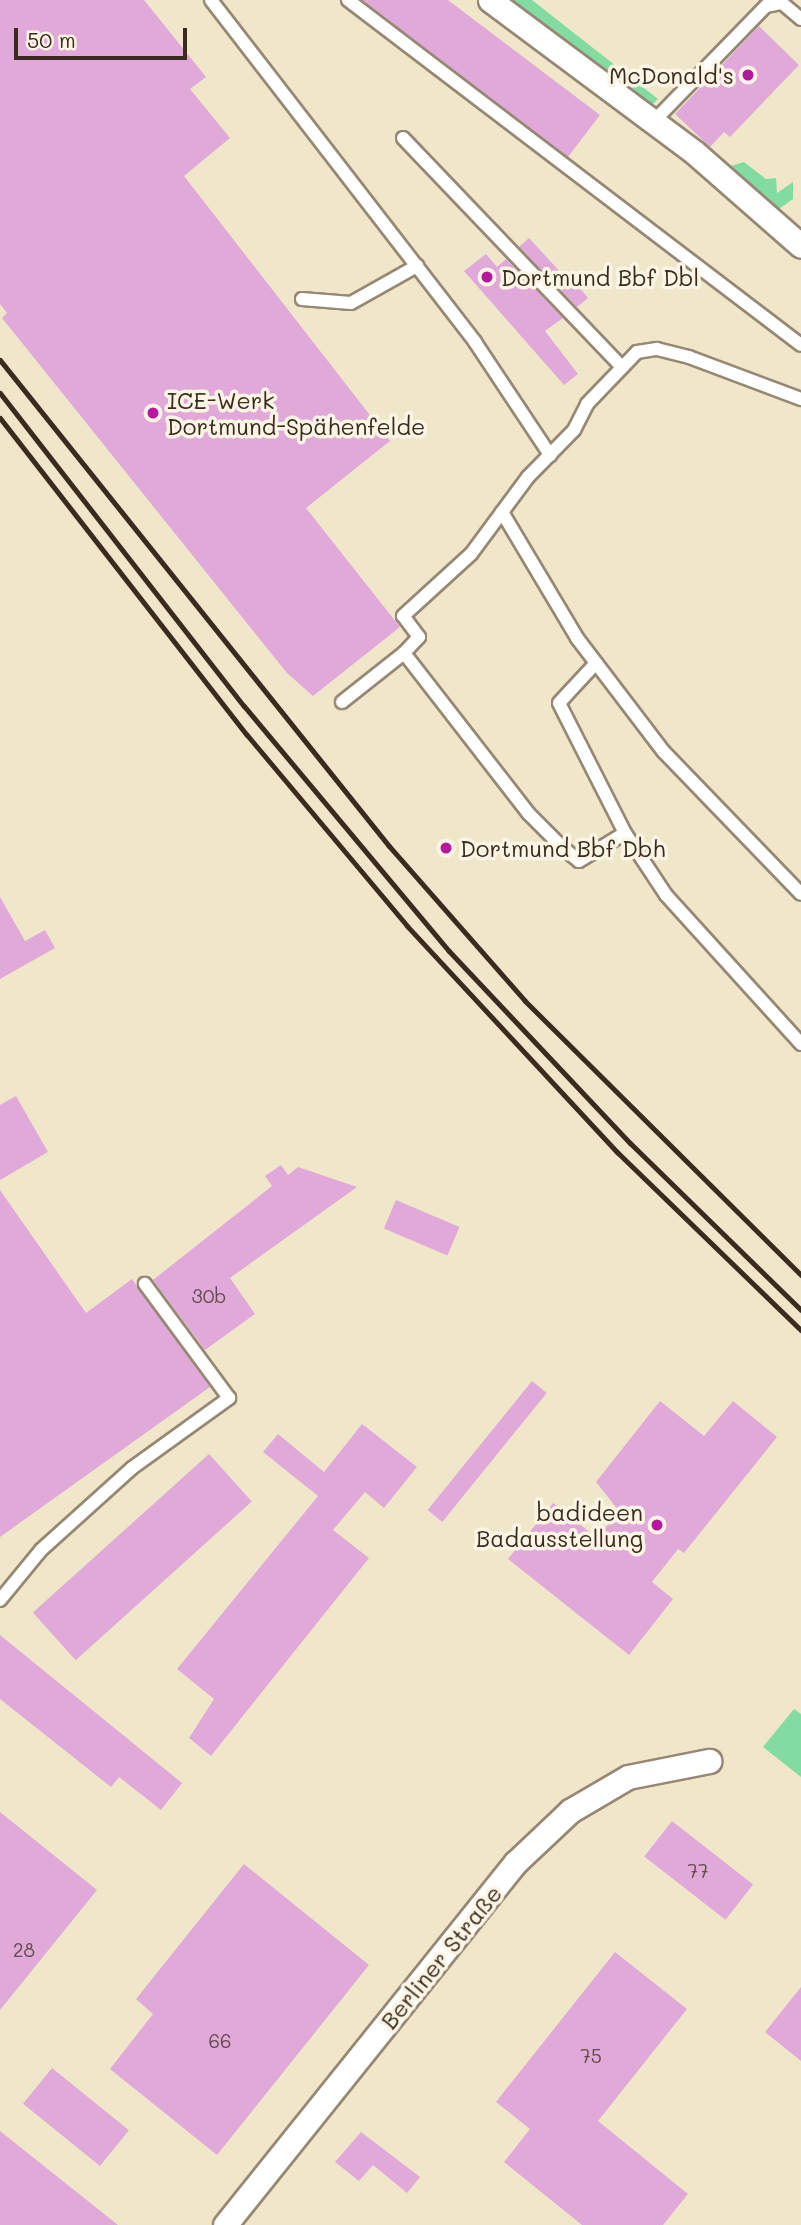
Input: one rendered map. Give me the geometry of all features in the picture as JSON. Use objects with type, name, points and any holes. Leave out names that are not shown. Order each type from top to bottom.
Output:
[{"type":"street","points":[[490,0],[654,121],[801,246]]},
{"type":"street","name":"Berliner Straße","points":[[225,2225],[543,1837],[570,1811],[628,1777],[709,1761]]},
{"type":"lane","points":[[211,0],[417,266],[550,455]]},
{"type":"lane","points":[[348,0],[801,345]]},
{"type":"lane","points":[[654,121],[766,6],[782,3],[801,19]]},
{"type":"lane","points":[[403,138],[622,366]]},
{"type":"lane","points":[[302,299],[351,303],[417,266]]},
{"type":"lane","points":[[342,702],[404,653],[419,637],[403,615],[471,554],[502,512],[622,366],[637,352],[657,349],[801,399]]},
{"type":"lane","points":[[502,512],[538,580],[596,663],[664,752],[801,894]]},
{"type":"lane","points":[[404,653],[529,814],[563,848],[579,861],[625,833]]},
{"type":"lane","points":[[596,663],[559,703],[625,833],[666,895],[801,1044]]},
{"type":"lane","points":[[0,1600],[41,1550],[132,1468],[229,1398],[145,1284]]},
{"type":"green space","points":[[509,0],[532,0],[658,99],[653,104]]},
{"type":"green space","points":[[744,162],[766,179],[776,178],[777,193],[793,182],[793,199],[779,209],[731,166]]},
{"type":"green space","points":[[794,1709],[801,1714],[801,1777],[763,1747]]},
{"type":"building","points":[[0,0],[144,0],[206,77],[190,89],[230,138],[184,176],[390,441],[306,508],[400,627],[313,696],[287,673],[2,318],[7,313],[0,304]]},
{"type":"building","points":[[362,0],[448,0],[600,115],[568,157]]},
{"type":"building","name":"McDonald's","points":[[759,26],[799,65],[730,137],[724,132],[710,147],[675,114]]},
{"type":"building","points":[[529,238],[565,277],[569,274],[588,298],[577,307],[519,247]]},
{"type":"building","points":[[486,254],[497,267],[506,259],[563,318],[545,331],[578,374],[564,385],[464,271]]},
{"type":"building","points":[[0,897],[25,941],[45,930],[55,948],[0,979]]},
{"type":"building","points":[[16,1096],[48,1152],[0,1180],[0,1105]]},
{"type":"building","points":[[281,1165],[288,1175],[298,1167],[357,1187],[230,1278],[255,1314],[205,1350],[153,1280],[272,1186],[265,1176]]},
{"type":"building","points":[[0,1190],[86,1313],[132,1279],[210,1387],[0,1537]]},
{"type":"building","points":[[396,1200],[460,1227],[447,1255],[384,1229]]},
{"type":"building","points":[[532,1381],[547,1393],[442,1522],[428,1510]]},
{"type":"building","name":"badideen Badausstellung","points":[[660,1401],[704,1436],[733,1401],[777,1437],[684,1553],[678,1549],[652,1582],[673,1599],[629,1655],[508,1559],[553,1503],[597,1538],[619,1511],[596,1482]]},
{"type":"building","points":[[362,1424],[417,1467],[384,1508],[365,1492],[333,1530],[369,1558],[211,1756],[189,1738],[214,1699],[177,1669],[318,1496],[263,1452],[278,1434],[324,1472]]},
{"type":"building","points":[[209,1454],[252,1502],[76,1660],[33,1613]]},
{"type":"building","points":[[0,1635],[182,1783],[161,1810],[119,1777],[111,1787],[0,1699]]},
{"type":"building","points":[[0,1812],[97,1890],[0,2010]]},
{"type":"building","points":[[672,1821],[753,1884],[725,1920],[644,1856]]},
{"type":"building","points":[[244,1864],[369,1965],[217,2155],[110,2069],[153,2014],[136,1999]]},
{"type":"building","points":[[615,1952],[687,2009],[598,2121],[688,2194],[663,2225],[582,2225],[504,2162],[530,2129],[496,2102]]},
{"type":"building","points":[[801,1987],[801,2061],[765,2032]]},
{"type":"building","points":[[52,2068],[129,2130],[100,2166],[23,2104]]},
{"type":"building","points":[[0,2131],[118,2225],[0,2225]]},
{"type":"building","points":[[361,2132],[420,2177],[407,2193],[373,2165],[359,2181],[335,2162]]},
{"type":"railway","points":[[0,360],[389,846],[525,1001],[801,1275]]},
{"type":"railway","points":[[0,393],[244,706],[449,951],[630,1143],[801,1310]]},
{"type":"railway","points":[[0,418],[247,735],[407,926],[617,1152],[801,1330]]},
{"type":"place","name":"McDonald's","points":[[748,75]]},
{"type":"place","name":"Dortmund Bbf Dbl","points":[[487,277]]},
{"type":"place","name":"ICE-Werk Dortmund-Spähenfelde","points":[[153,413]]},
{"type":"place","name":"Dortmund Bbf Dbh","points":[[446,848]]},
{"type":"place","name":"badideen Badausstellung","points":[[657,1525]]}]
